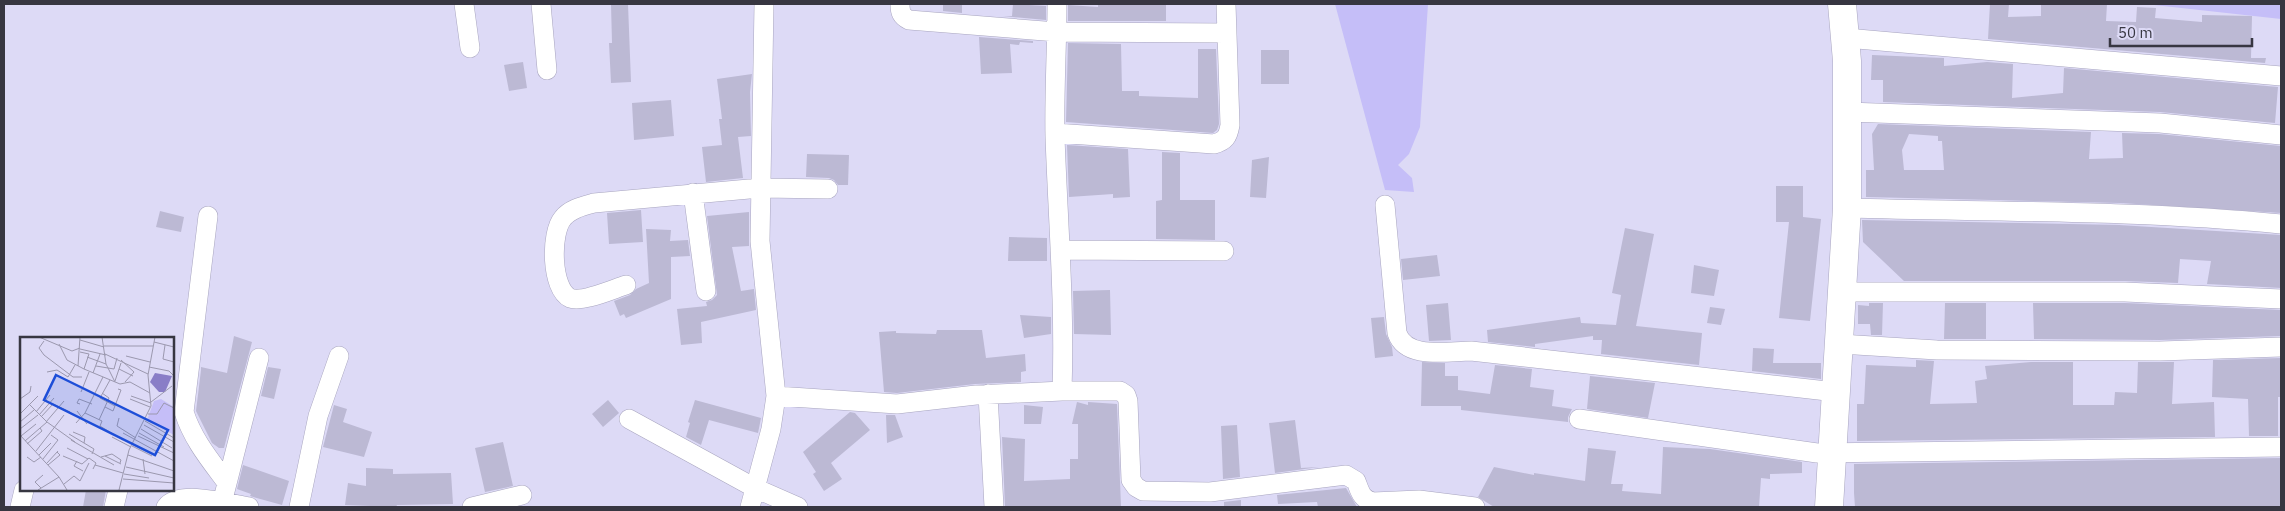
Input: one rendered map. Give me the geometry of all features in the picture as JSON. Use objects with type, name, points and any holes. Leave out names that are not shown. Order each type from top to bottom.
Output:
[{"type":"main road","points":[[1828,507],[1840,344],[1847,208],[1846,38],[1842,4]]},
{"type":"street","points":[[464,4],[470,48]]},
{"type":"street","points":[[541,4],[547,70]]},
{"type":"street","points":[[750,507],[771,429],[776,396],[760,241],[764,4]]},
{"type":"street","points":[[900,4],[904,17],[910,20],[1057,32],[1227,34]]},
{"type":"street","points":[[1057,4],[1055,133],[1063,358],[1062,390]]},
{"type":"street","points":[[1055,133],[1214,144],[1223,141],[1228,135],[1230,125],[1226,4]]},
{"type":"street","points":[[1846,38],[2281,76]]},
{"type":"street","points":[[1847,112],[2160,123],[2281,135]]},
{"type":"street","points":[[626,285],[578,299],[570,298],[564,292],[554,263],[553,244],[557,227],[563,217],[577,208],[594,203],[760,188],[828,189]]},
{"type":"street","points":[[693,193],[706,291]]},
{"type":"street","points":[[1386,204],[1397,333],[1403,344],[1409,348],[1418,351],[1471,351],[1836,392]]},
{"type":"street","points":[[1847,208],[2076,213],[2242,220],[2281,224]]},
{"type":"street","points":[[208,216],[184,412],[190,430],[199,447],[227,483]]},
{"type":"street","points":[[1060,250],[1224,251]]},
{"type":"street","points":[[1842,292],[2125,292],[2281,299]]},
{"type":"street","points":[[1840,344],[1937,350],[2160,351],[2281,347]]},
{"type":"street","points":[[299,507],[318,416],[339,356]]},
{"type":"street","points":[[222,503],[259,358]]},
{"type":"street","points":[[776,396],[897,404],[988,394],[1062,390],[1120,391],[1126,395],[1128,401],[1131,480],[1143,492],[1210,492],[1346,476],[1356,481],[1360,494],[1366,501],[1420,500],[1475,507]]},
{"type":"street","points":[[988,394],[994,507]]},
{"type":"street","points":[[629,418],[755,488],[798,507]]},
{"type":"street","points":[[1580,419],[1817,453],[2281,447]]},
{"type":"street","points":[[20,507],[24,491]]},
{"type":"street","points":[[114,507],[118,491]]},
{"type":"street","points":[[472,507],[522,495]]},
{"type":"street","points":[[166,507],[169,503],[179,498],[192,498],[249,507]]},
{"type":"shaded area","points":[[1335,4],[1428,4],[1420,127],[1409,154],[1398,165],[1412,178],[1414,192],[1385,190]]},
{"type":"shaded area","points":[[2145,4],[2281,4],[2281,19]]},
{"type":"building","points":[[611,4],[628,4],[631,82],[611,83],[609,43],[612,43]]},
{"type":"building","points":[[943,4],[962,4],[962,13],[943,11]]},
{"type":"building","points":[[1013,4],[1046,6],[1046,20],[1003,16],[1012,16]]},
{"type":"building","points":[[1098,4],[1166,4],[1166,21],[1068,21],[1068,5],[1098,7]]},
{"type":"building","points":[[1990,4],[2009,4],[2008,17],[2041,16],[2041,4],[2107,4],[2106,21],[2136,22],[2137,7],[2156,8],[2155,18],[2202,22],[2202,15],[2252,16],[2251,58],[2266,58],[2265,63],[1988,39]]},
{"type":"building","points":[[979,37],[1033,41],[1033,43],[1020,42],[1019,45],[1010,44],[1012,73],[981,74]]},
{"type":"building","points":[[1068,43],[1121,44],[1122,91],[1139,91],[1139,96],[1198,98],[1198,49],[1216,49],[1219,124],[1217,130],[1213,133],[1066,122]]},
{"type":"building","points":[[1261,50],[1289,50],[1289,84],[1261,84]]},
{"type":"building","points":[[1872,55],[1944,58],[1944,66],[1987,62],[2013,64],[2012,98],[2063,93],[2064,68],[2278,87],[2275,123],[2160,112],[1883,102],[1883,80],[1871,80]]},
{"type":"building","points":[[523,62],[527,88],[509,91],[504,65]]},
{"type":"building","points":[[752,74],[750,92],[751,136],[738,137],[743,178],[706,182],[702,147],[722,145],[719,119],[722,119],[717,79]]},
{"type":"building","points":[[671,100],[674,136],[634,140],[632,103]]},
{"type":"building","points":[[1878,124],[2091,132],[2089,159],[2123,158],[2122,133],[2159,134],[2281,146],[2281,213],[2120,203],[1866,197],[1866,170],[1874,170],[1872,134]],"holes":[[[1909,134],[1938,136],[1938,141],[1942,141],[1944,170],[1904,170],[1902,150]]]},
{"type":"building","points":[[1067,145],[1128,149],[1130,197],[1113,198],[1113,194],[1069,197]]},
{"type":"building","points":[[1162,152],[1180,153],[1180,200],[1215,200],[1215,240],[1156,239],[1156,201],[1162,200]]},
{"type":"building","points":[[807,154],[849,155],[848,185],[838,185],[829,178],[806,177]]},
{"type":"building","points":[[1269,157],[1266,198],[1250,197],[1252,160]]},
{"type":"building","points":[[1776,186],[1803,186],[1803,217],[1821,219],[1810,321],[1779,318],[1789,222],[1776,222]]},
{"type":"building","points":[[641,210],[643,242],[609,244],[607,213]]},
{"type":"building","points":[[160,211],[184,217],[181,232],[156,227]]},
{"type":"building","points":[[749,212],[749,246],[732,247],[741,291],[754,289],[756,310],[701,322],[702,343],[681,345],[677,309],[707,306],[706,302],[712,300],[717,295],[707,216]]},
{"type":"building","points":[[1862,220],[2119,225],[2281,235],[2281,288],[2207,284],[2211,261],[2180,259],[2178,283],[2125,281],[1904,281],[1863,242]]},
{"type":"building","points":[[1625,228],[1654,234],[1636,326],[1702,333],[1699,365],[1601,354],[1602,340],[1593,340],[1593,336],[1535,344],[1535,347],[1488,342],[1487,330],[1580,317],[1581,323],[1616,325],[1621,295],[1612,293]]},
{"type":"building","points":[[646,229],[671,230],[670,241],[688,240],[690,256],[671,257],[671,299],[626,318],[624,314],[620,316],[614,301],[630,295],[636,289],[649,283]]},
{"type":"building","points":[[1009,237],[1047,238],[1047,261],[1008,261]]},
{"type":"building","points":[[1437,255],[1440,276],[1403,280],[1401,259]]},
{"type":"building","points":[[1694,265],[1719,270],[1714,296],[1691,293]]},
{"type":"building","points":[[1110,290],[1111,335],[1074,334],[1073,291]]},
{"type":"building","points":[[1448,303],[1451,340],[1429,341],[1426,305]]},
{"type":"building","points":[[1869,303],[1883,303],[1882,335],[1871,335],[1870,324],[1858,324],[1858,305],[1869,306]]},
{"type":"building","points":[[1945,303],[1986,303],[1986,339],[1944,339]]},
{"type":"building","points":[[2033,303],[2125,303],[2281,310],[2281,336],[2160,340],[2034,339]]},
{"type":"building","points":[[1710,307],[1725,309],[1721,325],[1707,323]]},
{"type":"building","points":[[1020,315],[1051,317],[1051,334],[1024,338]]},
{"type":"building","points":[[1384,317],[1386,334],[1392,347],[1393,356],[1375,358],[1371,318]]},
{"type":"building","points":[[937,330],[982,330],[986,358],[1025,354],[1026,371],[1021,372],[1021,382],[975,384],[897,393],[884,392],[879,332],[896,331],[896,333],[936,334]]},
{"type":"building","points":[[234,336],[252,342],[224,448],[219,448],[212,443],[196,411],[201,367],[227,373]]},
{"type":"building","points":[[1753,348],[1774,349],[1773,363],[1821,363],[1821,379],[1752,371]]},
{"type":"building","points":[[2281,358],[2278,436],[2249,436],[2248,399],[2212,397],[2213,360]]},
{"type":"building","points":[[1916,360],[1934,361],[1930,404],[1977,403],[1975,381],[1987,379],[1985,366],[2031,362],[2073,362],[2073,405],[2114,405],[2115,392],[2137,393],[2138,362],[2174,362],[2172,404],[2214,402],[2215,437],[1857,441],[1857,404],[1864,404],[1866,365],[1916,367]]},
{"type":"building","points":[[1422,362],[1445,363],[1445,376],[1458,376],[1458,390],[1490,394],[1495,365],[1532,369],[1530,387],[1554,390],[1552,406],[1572,409],[1568,422],[1461,410],[1461,406],[1421,406]]},
{"type":"building","points":[[268,367],[281,369],[274,399],[261,396]]},
{"type":"building","points":[[1590,376],[1655,383],[1648,418],[1587,409]]},
{"type":"building","points":[[608,400],[619,413],[603,427],[592,414]]},
{"type":"building","points":[[695,400],[761,418],[758,433],[709,420],[701,445],[686,437],[690,423],[688,422]]},
{"type":"building","points":[[1077,402],[1088,405],[1088,402],[1117,404],[1121,507],[1005,507],[1002,437],[1025,439],[1024,481],[1070,479],[1070,459],[1078,459],[1078,424],[1072,424]]},
{"type":"building","points":[[334,405],[347,409],[343,422],[372,432],[364,457],[323,447]]},
{"type":"building","points":[[1024,405],[1043,407],[1041,424],[1024,424]]},
{"type":"building","points":[[850,412],[855,413],[870,430],[831,463],[842,479],[824,491],[813,474],[816,472],[803,452]]},
{"type":"building","points":[[886,415],[895,415],[903,437],[887,443]]},
{"type":"building","points":[[1295,420],[1301,468],[1319,467],[1275,473],[1269,423]]},
{"type":"building","points":[[1237,425],[1240,477],[1223,479],[1221,426]]},
{"type":"building","points":[[503,442],[513,486],[485,492],[475,448]]},
{"type":"building","points":[[1663,447],[1710,449],[1802,462],[1802,473],[1770,474],[1770,479],[1761,478],[1759,507],[1494,507],[1478,497],[1494,467],[1534,475],[1534,473],[1585,481],[1588,448],[1616,451],[1611,484],[1623,484],[1622,491],[1661,494]]},
{"type":"building","points":[[2281,458],[2281,507],[1855,507],[1854,464]]},
{"type":"building","points":[[243,465],[289,481],[282,505],[250,496],[251,494],[237,489]]},
{"type":"building","points":[[366,468],[393,469],[393,474],[451,473],[453,504],[397,505],[396,507],[345,505],[348,483],[366,486]]},
{"type":"building","points":[[1346,488],[1357,507],[1318,507],[1317,502],[1278,504],[1277,495]]},
{"type":"building","points":[[86,491],[106,491],[103,507],[83,507]]},
{"type":"building","points":[[1241,500],[1241,507],[1224,507],[1224,502]]}]
